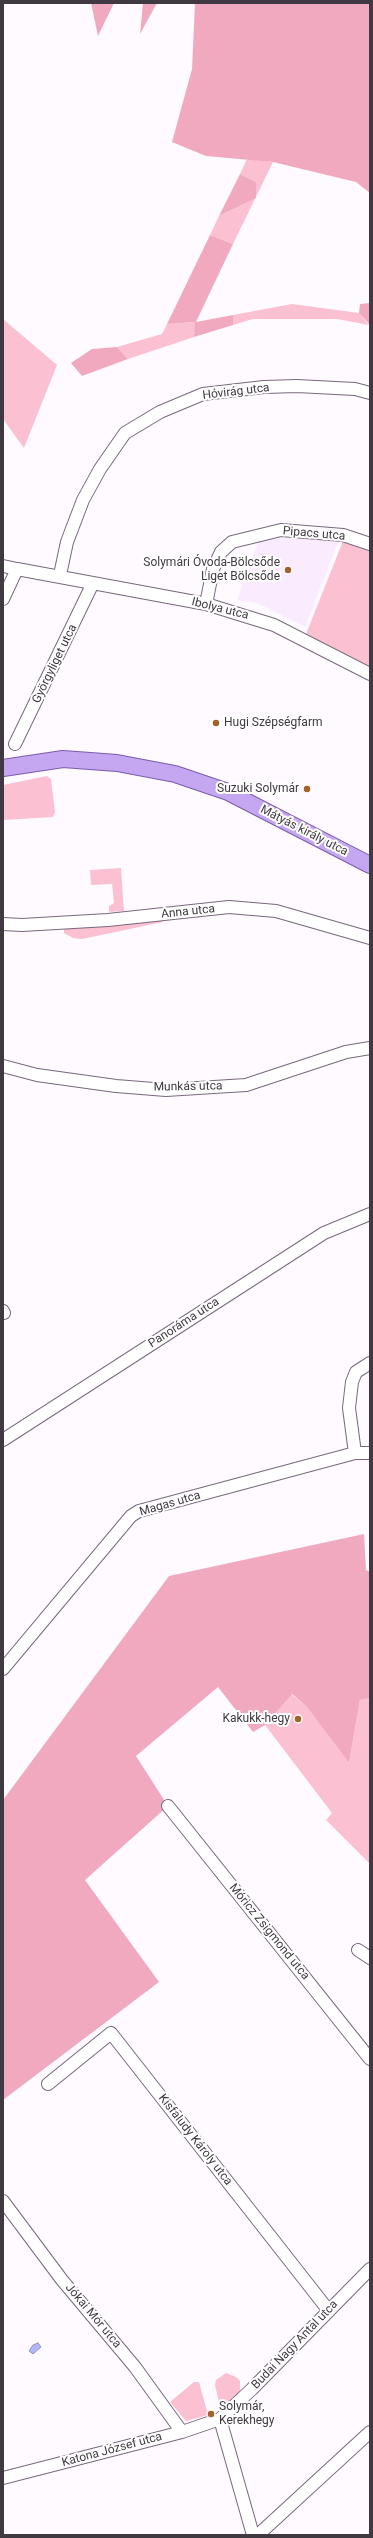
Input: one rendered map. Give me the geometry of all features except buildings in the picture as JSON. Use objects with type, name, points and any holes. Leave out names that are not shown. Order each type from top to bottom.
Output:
[{"type":"main road","name":"Mátyás király utca","points":[[3,768],[63,759],[117,763],[175,774],[228,792],[370,865]]},
{"type":"street","name":"Hóvirág utca","points":[[60,575],[67,542],[83,500],[100,469],[126,433],[160,412],[203,394],[264,387],[297,386],[355,389],[370,393]]},
{"type":"street","name":"Pipacs utca","points":[[206,604],[214,569],[221,552],[232,542],[281,530],[343,535],[370,544]]},
{"type":"street","points":[[3,566],[60,575]]},
{"type":"street","points":[[3,599],[17,568]]},
{"type":"street","name":"Ibolya utca","points":[[60,575],[93,583],[206,604],[274,625],[370,674]]},
{"type":"street","name":"Györgyliget utca","points":[[15,744],[93,583]]},
{"type":"street","name":"Anna utca","points":[[3,924],[22,925],[108,920],[229,907],[276,911],[370,938]]},
{"type":"street","name":"Munkás utca","points":[[3,1066],[61,1078],[166,1090],[246,1085],[346,1052],[370,1048]]},
{"type":"street","name":"Panoráma utca","points":[[3,1440],[324,1233],[370,1214]]},
{"type":"street","points":[[355,1453],[349,1408],[352,1382],[356,1372],[370,1363]]},
{"type":"street","name":"Magas utca","points":[[3,1669],[135,1514],[355,1453],[370,1452]]},
{"type":"street","name":"Móricz Zsigmond utca","points":[[168,1806],[370,2059]]},
{"type":"street","points":[[358,1950],[370,1958]]},
{"type":"street","name":"Kisfaludy Károly utca","points":[[48,2084],[111,2033],[329,2311]]},
{"type":"street","name":"Jókai Mór utca","points":[[3,2200],[62,2280],[135,2367],[182,2432]]},
{"type":"street","name":"Budai Nagy Antal utca","points":[[220,2419],[252,2389],[370,2269]]},
{"type":"street","points":[[220,2419],[253,2535]]},
{"type":"street","name":"Katona József utca","points":[[3,2478],[182,2432],[220,2419]]},
{"type":"street","points":[[258,2535],[370,2432]]},
{"type":"shaded area","points":[[91,3],[114,3],[98,36]]},
{"type":"shaded area","points":[[143,3],[157,3],[140,34]]},
{"type":"shaded area","points":[[195,3],[370,3],[370,193],[356,182],[273,162],[206,156],[172,142],[192,69]]},
{"type":"shaded area","points":[[247,159],[273,162],[256,197],[256,182],[240,174]]},
{"type":"shaded area","points":[[240,174],[256,182],[256,198],[219,216]]},
{"type":"shaded area","points":[[255,198],[233,244],[210,235],[219,216]]},
{"type":"shaded area","points":[[210,235],[233,244],[196,322],[233,315],[233,325],[194,337],[195,322],[167,324]]},
{"type":"shaded area","points":[[370,303],[370,325],[359,313],[360,304]]},
{"type":"shaded area","points":[[292,304],[359,313],[369,325],[337,319],[253,319],[233,325],[233,315]]},
{"type":"shaded area","points":[[3,319],[57,365],[24,448],[3,419]]},
{"type":"shaded area","points":[[196,322],[194,337],[128,359],[117,347],[162,334],[167,324]]},
{"type":"shaded area","points":[[117,347],[128,359],[82,376],[71,363],[92,349]]},
{"type":"shaded area","name":"Solymári Óvoda-Bölcsőde Liget Bölcsőde","points":[[304,537],[339,540],[305,627],[257,603],[237,600],[259,540]]},
{"type":"shaded area","points":[[343,541],[370,549],[370,667],[306,634]]},
{"type":"shaded area","points":[[47,776],[51,779],[55,812],[53,817],[3,820],[3,785]]},
{"type":"shaded area","points":[[121,868],[124,911],[109,912],[109,906],[114,903],[112,884],[91,885],[90,870]]},
{"type":"shaded area","points":[[161,919],[163,922],[82,939],[73,938],[64,933],[64,929],[73,927],[105,927]]},
{"type":"shaded area","points":[[364,1534],[366,1570],[370,1572],[370,1698],[360,1700],[349,1763],[306,1706],[292,1694],[265,1725],[253,1732],[218,1687],[136,1756],[168,1806],[85,1880],[159,1982],[3,2100],[3,1800],[169,1576]]},
{"type":"shaded area","points":[[291,1694],[306,1706],[349,1763],[360,1700],[370,1698],[370,1864],[326,1820],[332,1813],[265,1725]]},
{"type":"shaded area","points":[[226,2373],[236,2377],[240,2381],[240,2392],[221,2411],[215,2385],[216,2380]]},
{"type":"shaded area","points":[[194,2382],[199,2382],[208,2415],[186,2421],[170,2402]]},
{"type":"water","points":[[38,2343],[41,2347],[33,2354],[29,2351],[33,2345]]},
{"type":"place","name":"Solymári Óvoda-Bölcsőde Liget Bölcsőde","points":[[288,570]]},
{"type":"place","name":"Hugi Szépségfarm","points":[[216,723]]},
{"type":"place","name":"Suzuki Solymár","points":[[307,789]]},
{"type":"place","name":"Kakukk-hegy","points":[[298,1719]]},
{"type":"place","name":"Solymár, Kerekhegy","points":[[211,2414]]}]
